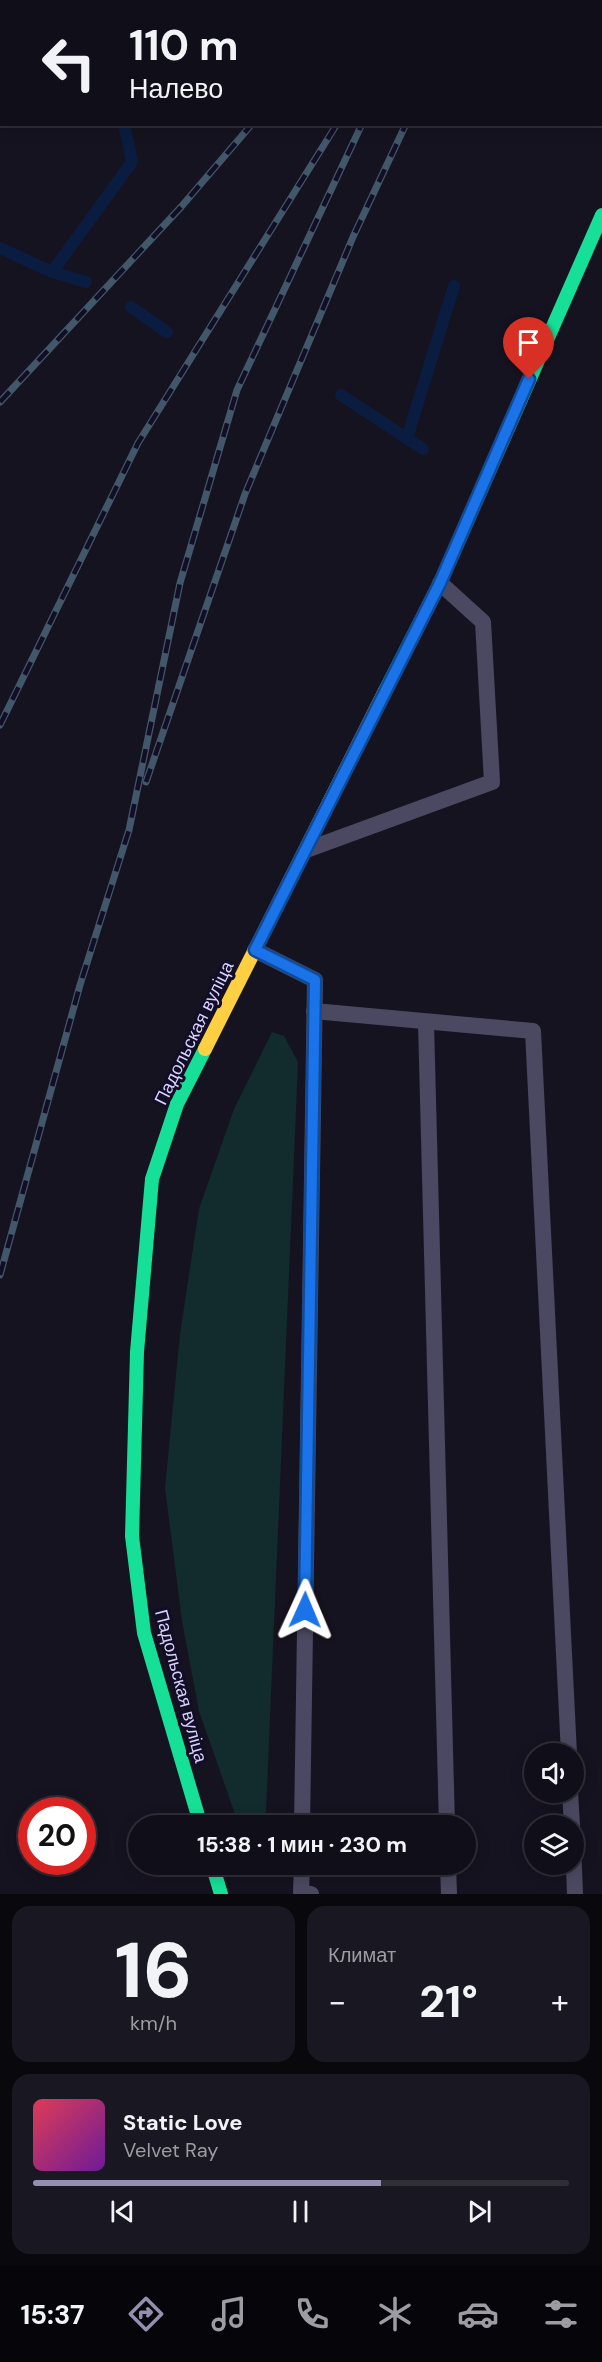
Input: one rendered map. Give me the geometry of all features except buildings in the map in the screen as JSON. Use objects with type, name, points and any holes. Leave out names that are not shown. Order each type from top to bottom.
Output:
[{"type":"main road","name":"Падольская вуліца","points":[[198,1815],[144,1633],[132,1536],[137,1352],[152,1179],[177,1104],[440,583],[602,215]]},
{"type":"main road","points":[[215,1875],[221,1894]]},
{"type":"lane","points":[[305,851],[492,782],[483,622],[440,583]]},
{"type":"lane","points":[[255,950],[315,980],[302,1815]]},
{"type":"lane","points":[[314,1011],[533,1031],[567,1743]]},
{"type":"lane","points":[[426,1023],[447,1815]]},
{"type":"lane","points":[[302,1875],[303,1894]]},
{"type":"lane","points":[[448,1875],[449,1894]]},
{"type":"lane","points":[[574,1875],[575,1894]]},
{"type":"green space","points":[[272,1032],[284,1036],[298,1062],[266,1812],[262,1815],[235,1815],[199,1711],[182,1621],[165,1488],[180,1334],[199,1209],[234,1109]]},
{"type":"waterway","points":[[52,272],[132,162],[124,126]]},
{"type":"waterway","points":[[0,248],[52,272],[86,282]]},
{"type":"waterway","points":[[407,438],[454,286]]},
{"type":"waterway","points":[[131,307],[167,332]]},
{"type":"waterway","points":[[341,395],[423,449]]},
{"type":"railway","points":[[0,402],[181,207],[250,126]]},
{"type":"railway","points":[[0,725],[138,443],[336,126]]},
{"type":"railway","points":[[0,1275],[80,985],[129,830],[180,583],[237,390],[361,126]]},
{"type":"railway","points":[[146,782],[245,494],[353,237],[405,126]]},
{"type":"traffic: fast","points":[[385,691],[440,583],[602,215]]},
{"type":"traffic: fast","points":[[198,1815],[144,1633],[132,1536],[137,1352],[152,1179],[177,1104],[205,1049]]},
{"type":"traffic: fast","points":[[215,1875],[221,1894]]},
{"type":"traffic: slow","points":[[205,1049],[385,691]]},
{"type":"route","points":[[305,1610],[315,980],[255,950],[440,583],[529,379]]}]
